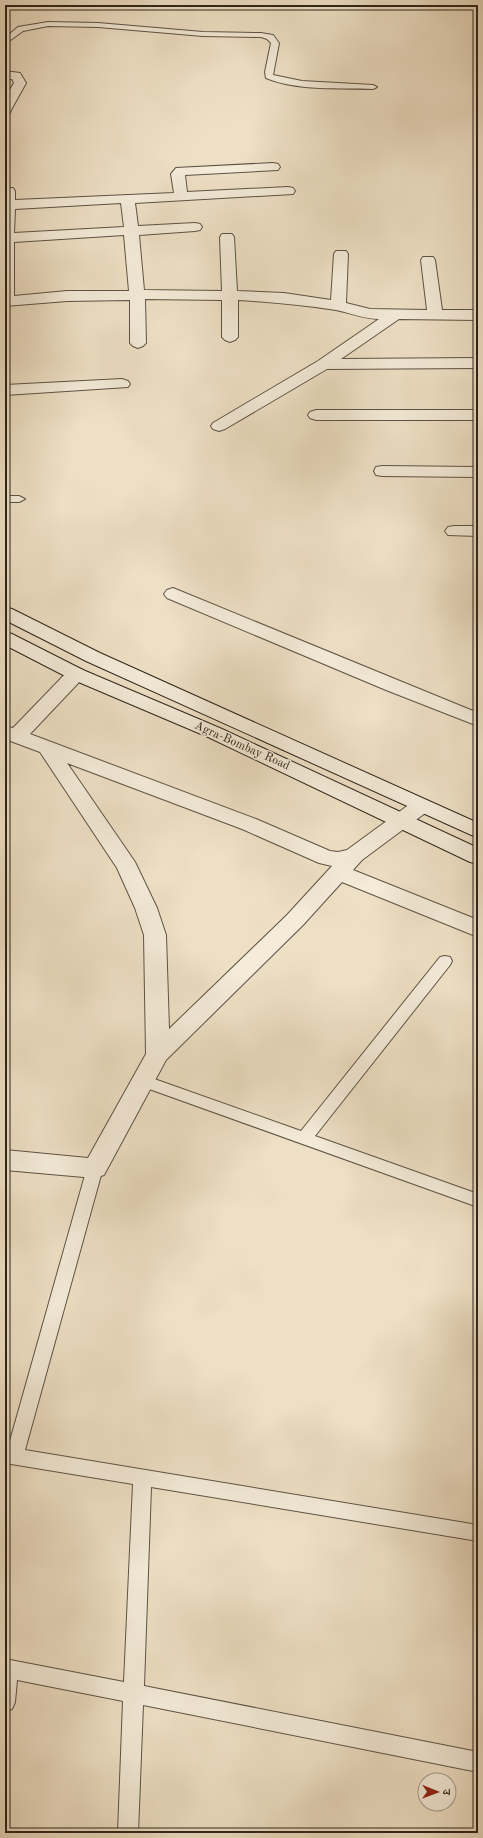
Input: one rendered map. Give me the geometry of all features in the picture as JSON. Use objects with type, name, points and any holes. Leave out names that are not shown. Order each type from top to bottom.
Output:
[{"type":"street","points":[[5,75],[16,76],[20,83],[5,110]]},
{"type":"street","points":[[182,196],[178,174],[180,171],[273,166]]},
{"type":"street","points":[[288,191],[128,199],[8,198],[6,301],[67,296],[137,294],[230,295],[284,298],[338,306],[370,314],[478,315]]},
{"type":"street","points":[[128,199],[137,294],[138,343]]},
{"type":"street","points":[[7,238],[195,227]]},
{"type":"street","points":[[227,236],[230,295],[230,337]]},
{"type":"street","points":[[338,306],[341,254]]},
{"type":"street","points":[[428,260],[435,315]]},
{"type":"street","points":[[219,426],[324,364],[394,315]]},
{"type":"street","points":[[324,364],[478,364]]},
{"type":"street","points":[[5,390],[122,384]]},
{"type":"street","points":[[316,415],[478,415]]},
{"type":"street","points":[[382,471],[478,472]]},
{"type":"street","points":[[454,531],[478,531]]},
{"type":"street","points":[[173,594],[478,720]]},
{"type":"street","name":"Agra-Bombay Road","points":[[5,613],[93,656],[389,789],[421,806],[478,831]]},
{"type":"street","name":"Agra-Bombay Road","points":[[5,638],[76,674],[215,733],[478,857]]},
{"type":"street","points":[[76,674],[11,734],[249,824],[327,858],[338,859],[478,929]]},
{"type":"street","points":[[47,748],[127,867],[146,908],[155,935],[158,1054]]},
{"type":"street","points":[[5,1160],[95,1168],[158,1054],[295,920],[346,864],[421,806]]},
{"type":"lane","points":[[5,42],[18,31],[26,27],[61,24],[98,25],[203,34],[261,35],[270,37],[275,43],[269,72],[269,76],[272,78],[287,81],[373,87]]},
{"type":"lane","points":[[5,499],[18,499]]},
{"type":"lane","points":[[304,1139],[445,961]]},
{"type":"lane","points":[[143,1081],[478,1201]]},
{"type":"lane","points":[[95,1168],[10,1456],[478,1533]]},
{"type":"lane","points":[[128,1833],[142,1477]]},
{"type":"lane","points":[[5,1702],[7,1668],[478,1762]]}]
